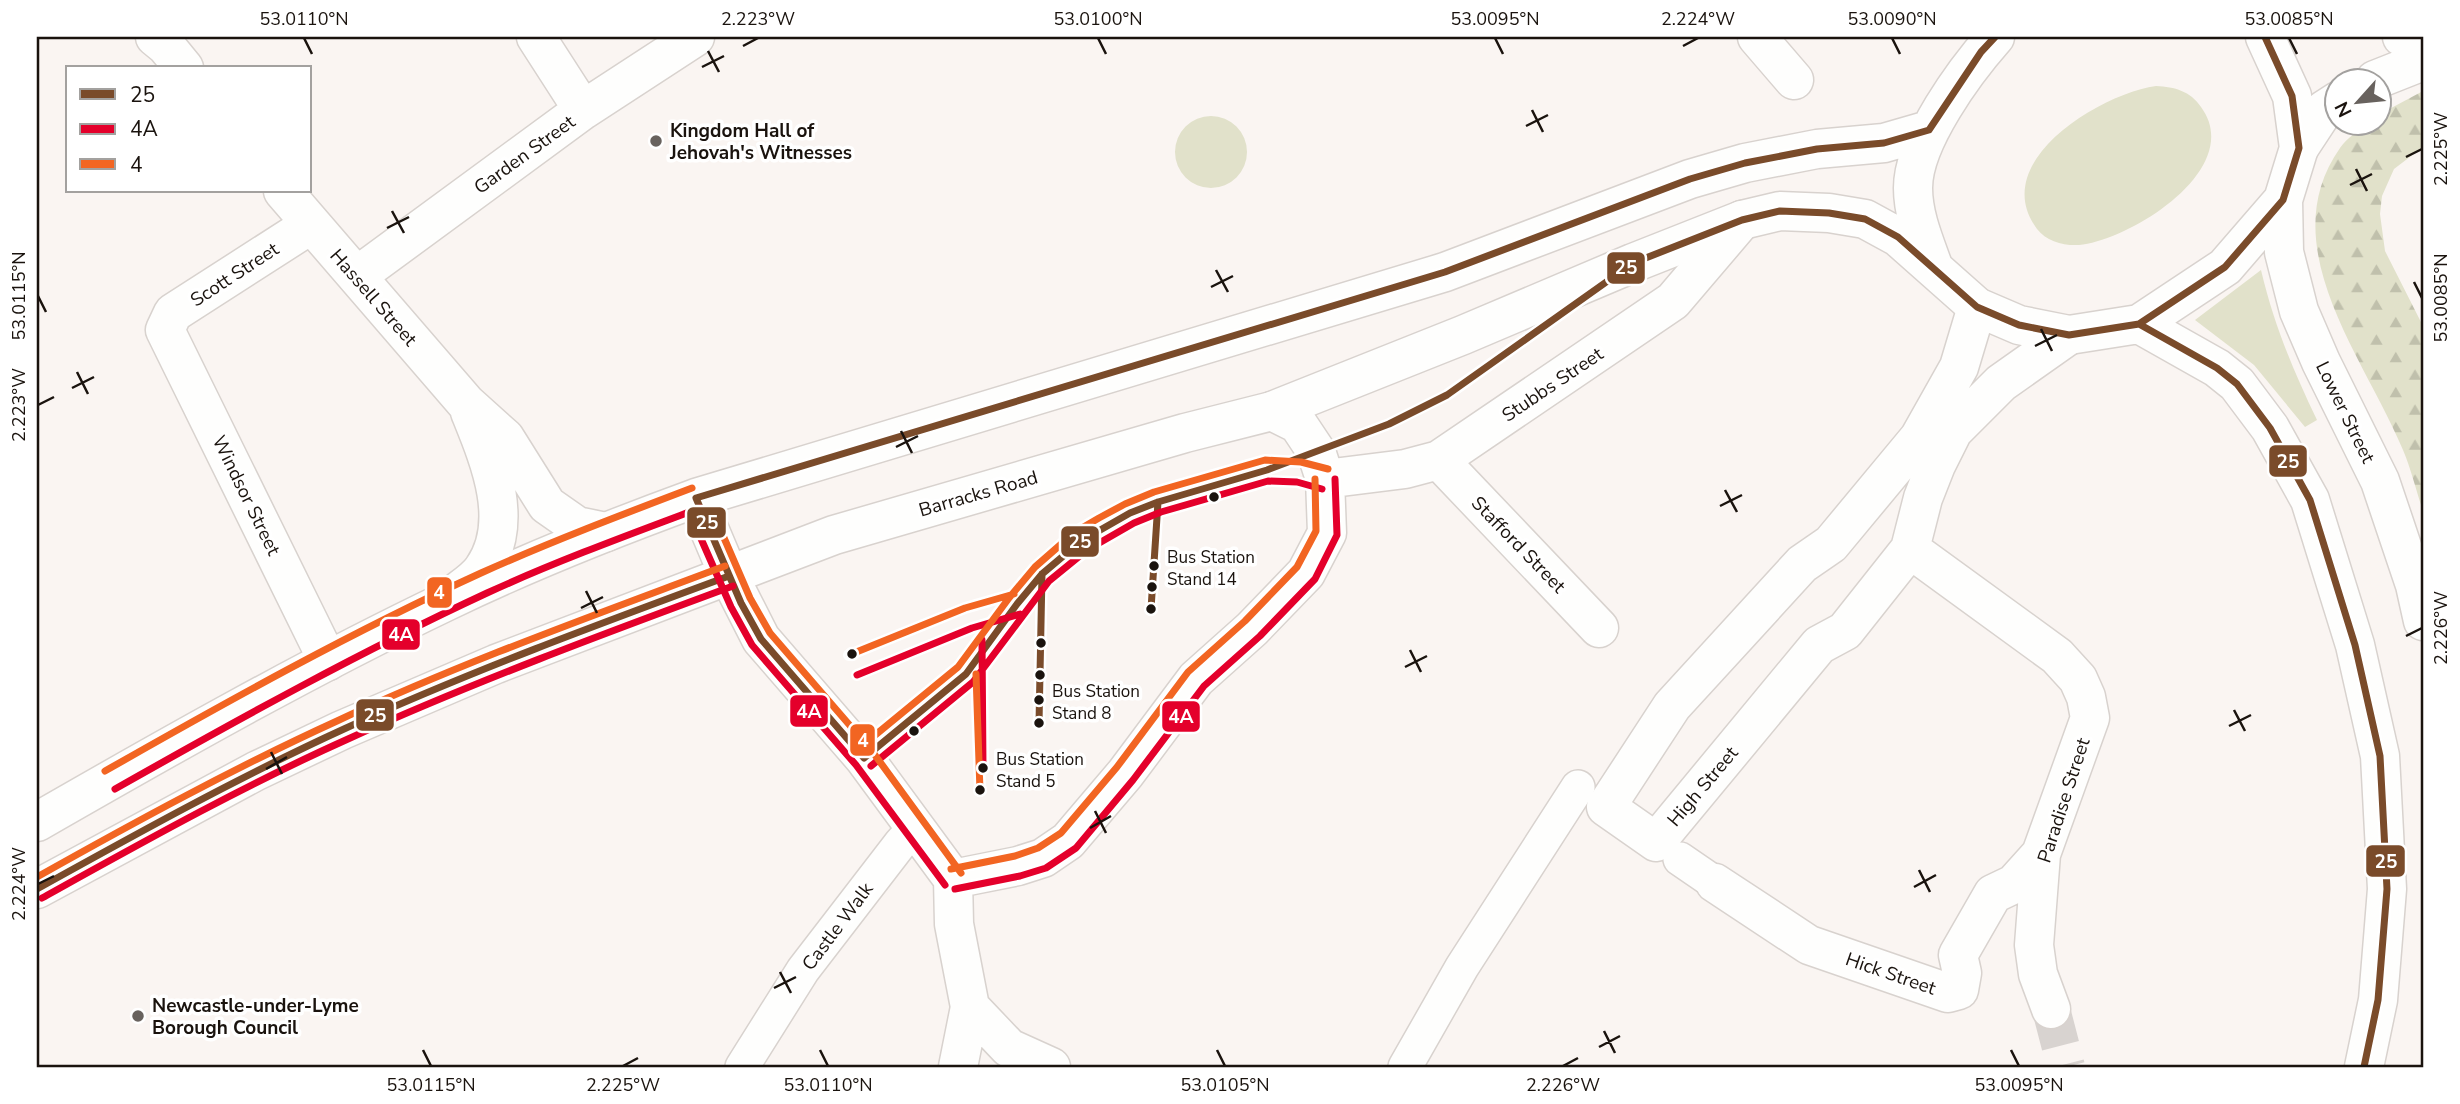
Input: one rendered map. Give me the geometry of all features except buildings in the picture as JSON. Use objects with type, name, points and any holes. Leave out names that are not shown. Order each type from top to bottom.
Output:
[{"type":"main road","points":[[155,37],[182,66]]},
{"type":"main road","points":[[536,37],[583,110]]},
{"type":"main road","name":"Garden Street","points":[[357,276],[583,110],[695,37]]},
{"type":"main road","points":[[1757,37],[1794,80]]},
{"type":"main road","points":[[1934,268],[1916,218],[1913,187],[1916,164],[1929,130],[1981,52],[1995,37]]},
{"type":"main road","points":[[2265,37],[2292,96],[2299,148]]},
{"type":"main road","points":[[2402,37],[2423,40]]},
{"type":"main road","points":[[2394,72],[2423,61]]},
{"type":"main road","points":[[2069,335],[2139,324],[2225,267],[2283,200],[2299,148],[2324,110]]},
{"type":"main road","points":[[37,822],[146,759],[328,661],[445,602],[606,532],[696,498],[1445,272],[1701,176],[1745,163],[1805,151],[1884,142],[1929,130]]},
{"type":"main road","name":"Hassell Street","points":[[284,192],[466,403],[505,438],[547,505],[577,526],[606,532]]},
{"type":"main road","name":"Lower Street","points":[[2283,200],[2284,252],[2299,311],[2380,481],[2415,585],[2423,621]]},
{"type":"main road","name":"Barracks Road","points":[[37,889],[256,771],[342,730],[496,664],[834,535],[1185,433],[1272,411],[1742,220],[1780,211],[1829,213],[1865,219],[1898,237],[1977,307],[2019,325],[2069,335]]},
{"type":"main road","name":"Stubbs Street","points":[[1325,479],[1405,469],[1440,460],[1673,301],[1742,220]]},
{"type":"main road","name":"Scott Street","points":[[166,330],[173,313],[310,225]]},
{"type":"main road","name":"High Street","points":[[1977,307],[1959,367],[1919,438],[1831,544],[1801,565],[1672,706],[1606,807],[1656,842],[1819,645],[1845,631],[1910,549],[1931,476],[1953,431],[2001,383],[2069,335]]},
{"type":"main road","points":[[2139,324],[2217,368],[2237,384],[2270,428],[2310,500],[2355,645],[2379,756],[2388,888],[2378,1000],[2364,1067]]},
{"type":"main road","name":"Windsor Street","points":[[166,330],[328,661]]},
{"type":"main road","name":"Hassell Street","points":[[445,602],[483,570],[498,535],[497,493],[486,452],[466,403]]},
{"type":"main road","points":[[953,879],[1018,866],[1043,858],[1068,841],[1125,774],[1196,679],[1252,629],[1306,573],[1326,533],[1325,479],[1316,451],[1298,424],[1272,411]]},
{"type":"main road","name":"Stafford Street","points":[[1440,460],[1599,628]]},
{"type":"main road","points":[[696,498],[729,576],[761,639],[864,758],[953,879],[954,924],[970,1007],[958,1067]]},
{"type":"main road","name":"Paradise Street","points":[[1910,549],[2057,656],[2078,680],[2086,697],[2090,718],[2041,854],[2034,945],[2038,975],[2051,1009]]},
{"type":"main road","name":"Hick Street","points":[[1715,883],[1809,944],[1948,993],[1959,990],[1962,974],[1958,955],[1993,894],[2014,884],[2041,854]]},
{"type":"main road","points":[[970,1007],[1009,1048],[1051,1067]]},
{"type":"street","points":[[1405,1067],[1462,967],[1578,787]]},
{"type":"street","name":"Castle Walk","points":[[742,1067],[803,970],[916,826]]},
{"type":"street","name":"Hick Street","points":[[1680,859],[1715,883]]},
{"type":"green space","points":[[2156,86],[2182,91],[2201,107],[2211,130],[2208,154],[2196,176],[2176,197],[2126,230],[2079,245],[2061,244],[2045,237],[2037,229],[2025,204],[2027,180],[2038,156],[2057,135],[2081,117],[2107,102]]},
{"type":"green space","points":[[2423,91],[2423,147],[2394,169],[2382,196],[2380,214],[2385,251],[2423,326],[2423,511],[2403,450],[2331,301],[2320,262],[2315,224],[2321,185],[2340,148],[2351,136],[2394,136],[2394,107]]},
{"type":"green space","points":[[1211,116],[1231,122],[1241,132],[1247,152],[1241,172],[1231,182],[1211,188],[1191,182],[1181,172],[1175,152],[1181,132],[1191,122]]},
{"type":"green space","points":[[2261,270],[2285,347],[2317,420],[2305,427],[2254,365],[2195,320]]},
{"type":"tunnel","points":[[2051,1009],[2066,1067]]},
{"type":"transit line","name":"25","points":[[864,758],[761,639],[741,603],[696,498],[1445,272],[1690,179],[1745,163],[1817,149],[1884,143],[1929,130],[1981,52],[1995,37]]},
{"type":"transit line","name":"25","points":[[864,758],[966,674],[1042,574],[1081,541],[1130,513],[1158,502],[1267,470],[1389,424],[1447,395],[1633,263],[1742,220],[1780,211],[1829,213],[1865,219],[1898,237],[1977,307],[2019,325],[2069,335],[2139,324],[2225,267],[2283,200],[2299,148],[2292,96],[2265,37]]},
{"type":"transit line","name":"25","points":[[2139,324],[2217,368],[2237,384],[2270,428],[2310,500],[2355,645],[2380,756],[2387,889],[2378,1000],[2364,1067]]},
{"type":"transit line","name":"4","points":[[857,750],[958,667],[1035,567],[1075,532],[1125,504],[1154,492],[1265,460],[1301,462],[1328,469]]},
{"type":"transit line","name":"4","points":[[951,869],[1015,856],[1038,848],[1061,833],[1117,767],[1188,672],[1245,621],[1297,567],[1316,531],[1315,479]]},
{"type":"transit line","name":"4A","points":[[955,889],[1046,868],[1076,848],[1133,780],[1204,686],[1260,636],[1315,579],[1337,535],[1335,479]]},
{"type":"transit line","name":"4A","points":[[871,766],[973,682],[1049,581],[1087,550],[1134,523],[1161,512],[1268,481],[1297,482],[1322,489]]},
{"type":"transit line","name":"4","points":[[105,771],[385,619],[533,550],[692,488]]},
{"type":"transit line","name":"25","points":[[1151,609],[1158,502]]},
{"type":"transit line","name":"4A","points":[[115,789],[299,687],[487,593],[700,508]]},
{"type":"transit line","name":"4","points":[[715,517],[750,598],[770,633],[872,751],[961,873]]},
{"type":"transit line","name":"4A","points":[[695,525],[731,607],[752,645],[856,765],[945,885]]},
{"type":"transit line","name":"4","points":[[37,877],[223,777],[385,699],[530,640],[725,566]]},
{"type":"transit line","name":"25","points":[[1039,723],[1042,574]]},
{"type":"transit line","name":"25","points":[[37,889],[227,786],[344,729],[486,668],[729,576]]},
{"type":"transit line","name":"4A","points":[[42,898],[232,795],[348,739],[491,678],[733,586]]},
{"type":"transit line","name":"4","points":[[849,655],[965,608],[1014,594]]},
{"type":"transit line","name":"4A","points":[[857,675],[972,628],[1020,614]]},
{"type":"transit line","name":"4A","points":[[982,640],[983,768]]},
{"type":"transit line","name":"4","points":[[976,674],[980,791]]},
{"type":"place","name":"Kingdom Hall of Jehovah's Witnesses","points":[[656,141]]},
{"type":"place","name":"Bus Station Stand 14","points":[[1154,566]]},
{"type":"place","name":"Bus Station Stand 8","points":[[1039,700]]},
{"type":"place","name":"Bus Station Stand 5","points":[[983,768]]},
{"type":"place","name":"Newcastle-under-Lyme Borough Council","points":[[138,1016]]}]
